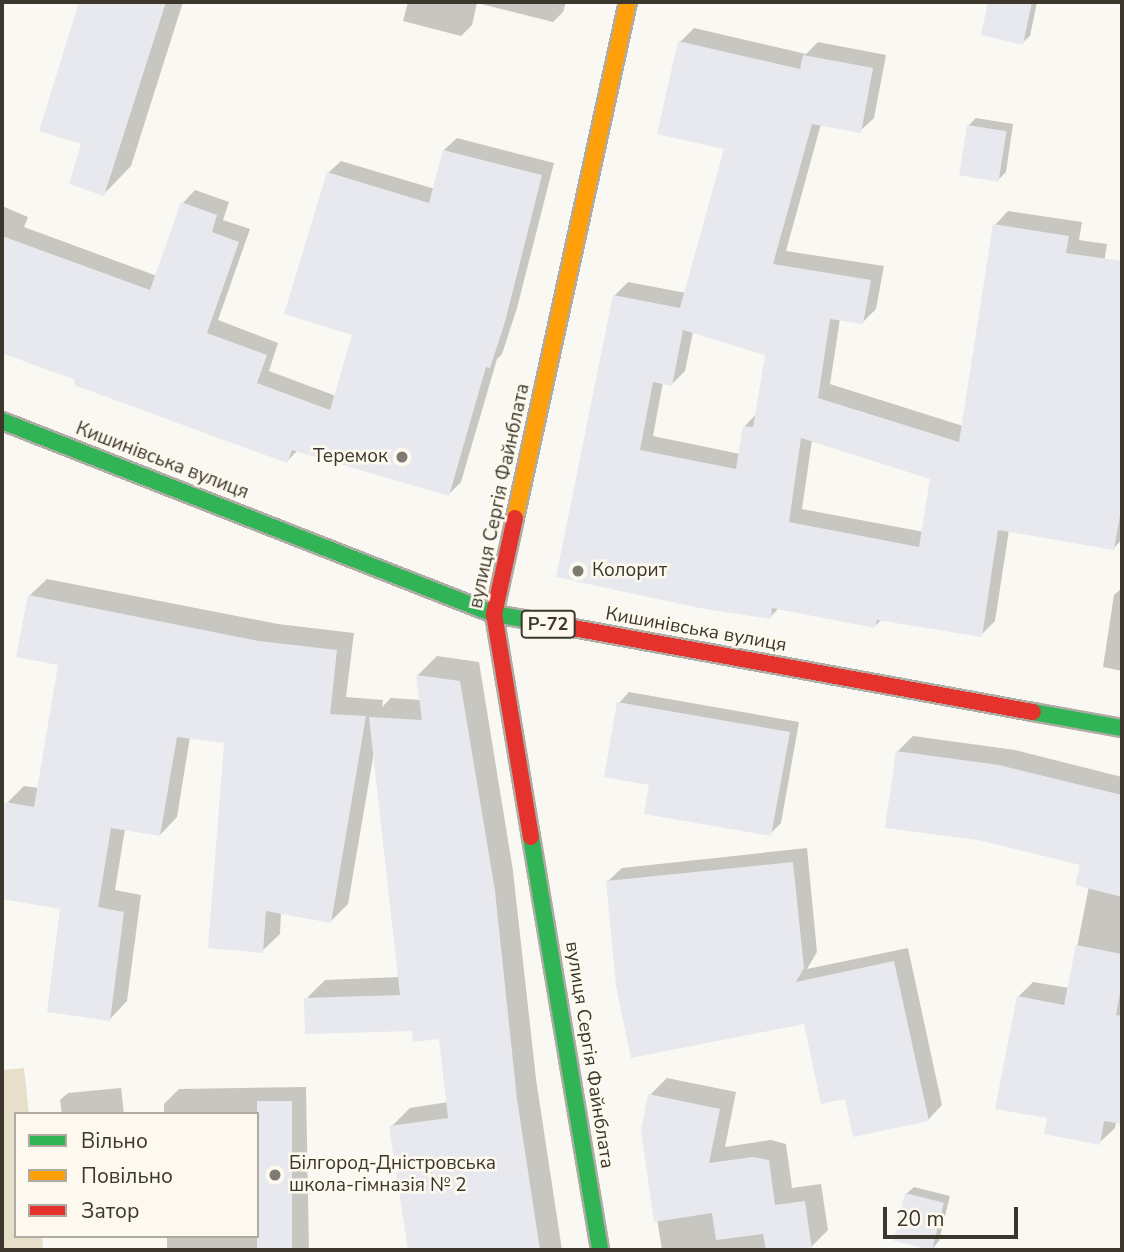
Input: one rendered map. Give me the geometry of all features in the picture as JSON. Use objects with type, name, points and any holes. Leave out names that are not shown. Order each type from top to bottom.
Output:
[{"type":"street","name":"вулиця Сергія Файнблата","points":[[600,1250],[494,614],[628,2]]},
{"type":"street","name":"Кишинівська вулиця","points":[[2,421],[494,614],[1122,728]]},
{"type":"shaded area","points":[[24,1068],[29,1112],[14,1112],[14,1238],[42,1238],[43,1250],[2,1250],[2,1070]]},
{"type":"building","points":[[79,2],[166,2],[104,196],[69,184],[81,144],[39,131]]},
{"type":"building","points":[[988,2],[1032,2],[1023,45],[981,35]]},
{"type":"building","points":[[678,41],[800,69],[803,55],[873,68],[861,133],[812,124],[773,264],[871,280],[863,324],[830,319],[818,398],[959,442],[993,224],[1069,236],[1066,253],[1122,261],[1122,504],[1114,550],[998,530],[982,637],[877,620],[875,628],[772,608],[771,619],[699,608],[556,577],[613,295],[680,308],[724,149],[657,134]],"holes":[[[683,330],[765,355],[753,427],[743,426],[736,469],[640,450],[653,382],[672,386]],[[801,438],[930,479],[919,547],[789,522]]]},
{"type":"building","points":[[967,125],[1007,131],[999,182],[959,175]]},
{"type":"building","points":[[443,150],[542,175],[505,322],[490,368],[486,367],[449,496],[292,450],[287,463],[74,385],[75,380],[2,353],[2,236],[150,290],[181,202],[217,215],[212,232],[239,242],[207,333],[267,355],[257,383],[330,410],[352,335],[284,314],[327,172],[429,203]]},
{"type":"building","points":[[28,595],[259,641],[337,650],[330,714],[366,716],[331,923],[266,911],[263,953],[208,948],[224,743],[177,737],[160,836],[111,828],[98,907],[124,912],[110,1021],[47,1012],[60,909],[2,899],[2,822],[5,802],[34,807],[58,665],[16,657]]},
{"type":"building","points":[[416,675],[460,681],[495,891],[517,1099],[540,1250],[408,1250],[389,1126],[448,1118],[439,1039],[413,1042],[412,1031],[305,1034],[304,998],[400,995],[369,717],[422,720]]},
{"type":"building","points":[[617,702],[790,732],[771,836],[644,814],[649,785],[604,777]]},
{"type":"building","points":[[896,751],[999,765],[1122,795],[1122,897],[1075,885],[1080,865],[978,840],[885,828]]},
{"type":"building","points":[[793,862],[804,968],[796,982],[894,961],[929,1121],[853,1137],[845,1099],[821,1104],[804,1024],[631,1058],[616,986],[606,881]]},
{"type":"building","points":[[1076,945],[1122,954],[1122,982],[1116,1015],[1122,1016],[1122,1124],[1104,1121],[1100,1145],[1044,1134],[1047,1118],[995,1109],[1017,996],[1064,1005]]},
{"type":"building","points":[[648,1094],[720,1109],[709,1163],[753,1157],[769,1160],[775,1205],[805,1201],[812,1250],[766,1250],[763,1234],[716,1240],[712,1213],[654,1222],[641,1131]]},
{"type":"building","name":"Білгород-Дністровська школа-гімназія № 2","points":[[257,1101],[292,1101],[292,1250],[257,1250]]},
{"type":"building","points":[[905,1193],[944,1203],[932,1250],[893,1241]]},
{"type":"traffic: fast","points":[[2,421],[494,614],[535,621]]},
{"type":"traffic: fast","points":[[1033,712],[1122,728]]},
{"type":"traffic: fast","points":[[531,837],[600,1250]]},
{"type":"traffic: slow","points":[[515,518],[628,2]]},
{"type":"traffic: jam","points":[[515,518],[494,614],[531,837]]},
{"type":"traffic: jam","points":[[535,621],[1033,712]]},
{"type":"place","name":"Теремок","points":[[402,457]]},
{"type":"place","name":"Колорит","points":[[578,571]]},
{"type":"place","name":"Білгород-Дністровська школа-гімназія № 2","points":[[275,1175]]}]
